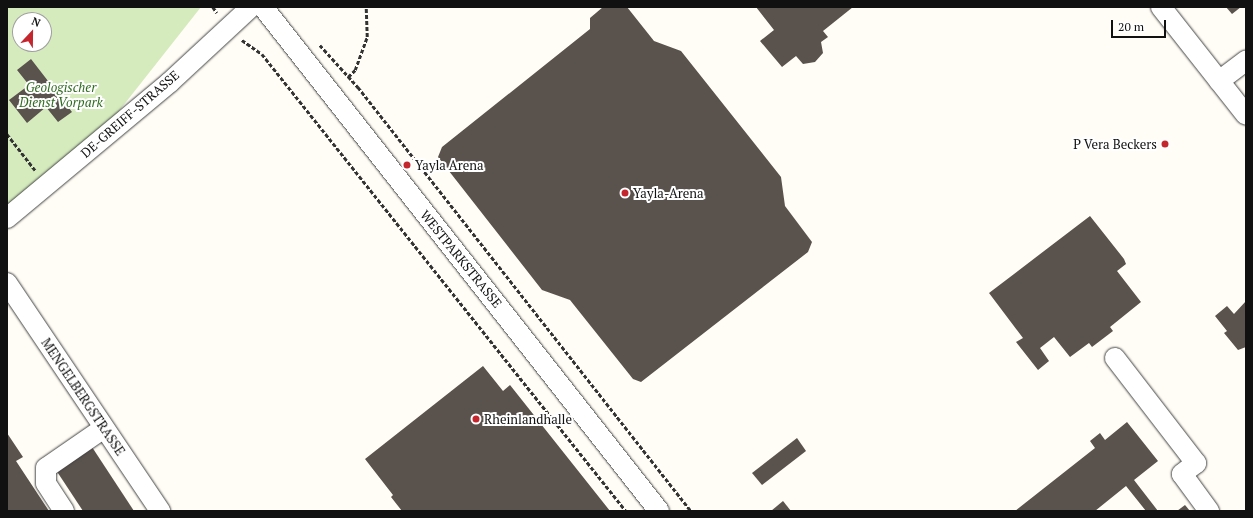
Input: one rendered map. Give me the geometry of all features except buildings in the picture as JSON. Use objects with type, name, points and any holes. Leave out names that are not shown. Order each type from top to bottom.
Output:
[{"type":"street","name":"DE-GREIFF-STRASSE","points":[[7,218],[170,82],[251,7]]},
{"type":"street","name":"WESTPARKSTRASSE","points":[[262,7],[659,511]]},
{"type":"street","points":[[1161,7],[1246,115]]},
{"type":"street","points":[[1219,81],[1246,61]]},
{"type":"street","name":"MENGELBERGSTRASSE","points":[[7,283],[160,511]]},
{"type":"street","points":[[1116,358],[1196,463],[1182,474],[1209,511]]},
{"type":"street","points":[[64,511],[46,483],[46,468],[104,428]]},
{"type":"path","points":[[213,7],[228,29],[262,54],[626,511]]},
{"type":"path","points":[[330,94],[355,70],[367,37],[366,7]]},
{"type":"path","points":[[318,43],[348,77],[691,511]]},
{"type":"path","points":[[7,134],[47,185]]},
{"type":"green space","name":"Geologischer Dienst Vorpark","points":[[7,7],[201,7],[85,154],[7,205]]},
{"type":"place","name":"P Vera Beckers","points":[[1165,144]]},
{"type":"place","name":"Yayla Arena","points":[[407,165]]},
{"type":"place","name":"Yayla-Arena","points":[[625,193]]},
{"type":"place","name":"Rheinlandhalle","points":[[476,419]]}]
